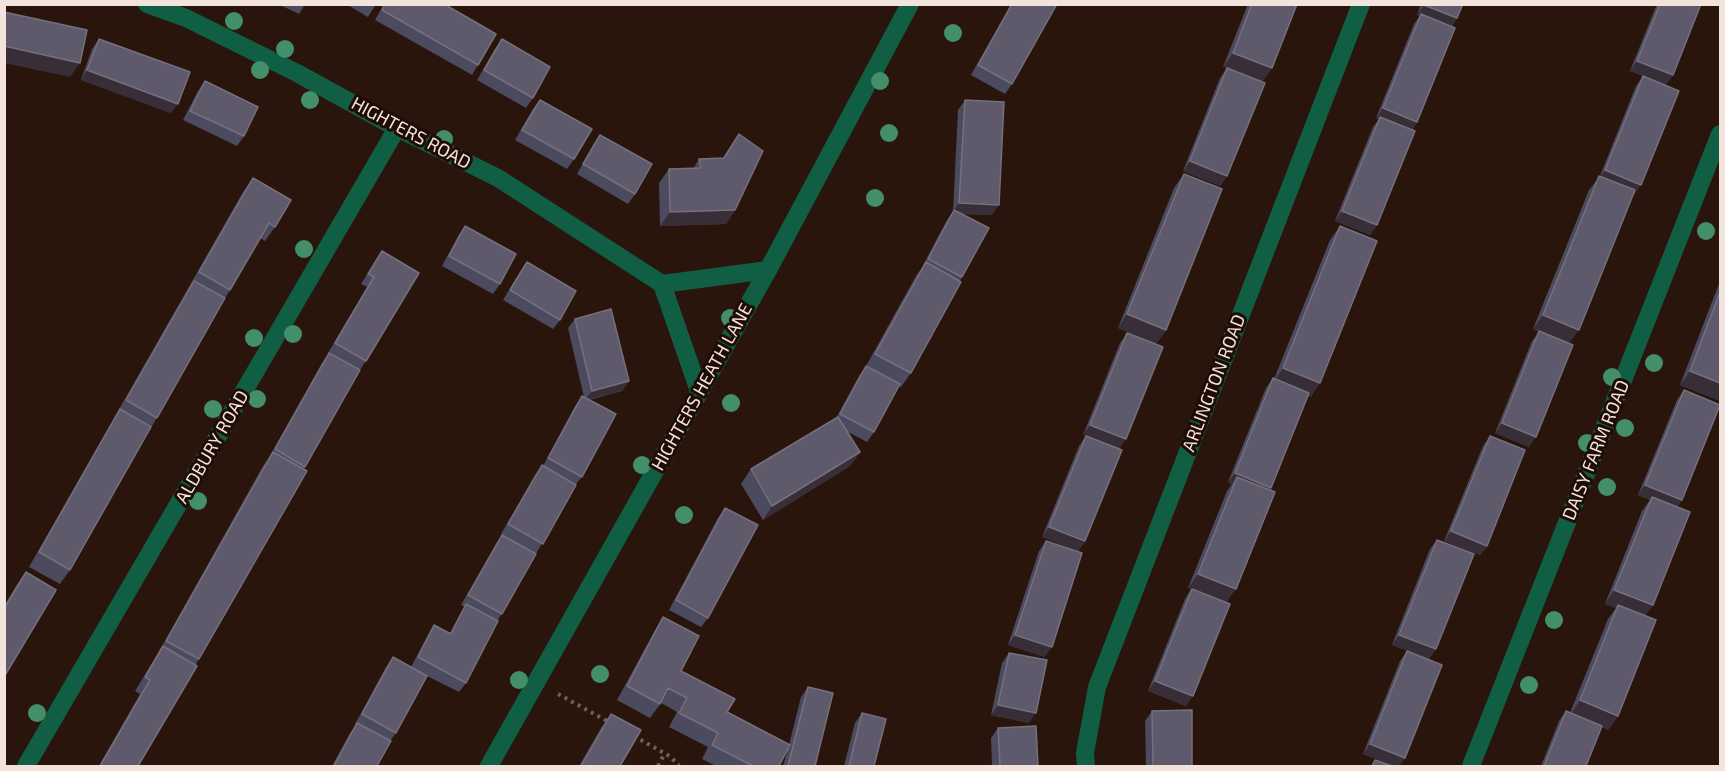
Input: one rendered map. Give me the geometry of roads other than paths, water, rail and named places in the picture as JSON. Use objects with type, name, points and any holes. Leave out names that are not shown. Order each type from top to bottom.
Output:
[{"type":"street","name":"HIGHTERS ROAD","points":[[147,4],[186,18],[297,73],[397,128],[498,178],[662,284]]},
{"type":"street","name":"HIGHTERS HEATH LANE","points":[[489,766],[768,270],[910,4]]},
{"type":"street","name":"ARLINGTON ROAD","points":[[1086,766],[1084,753],[1098,687],[1360,4]]},
{"type":"street","name":"ALDBURY ROAD","points":[[26,766],[397,128]]},
{"type":"street","name":"DAISY FARM ROAD","points":[[1471,766],[1720,134]]},
{"type":"street","points":[[699,391],[662,284],[768,270]]}]
